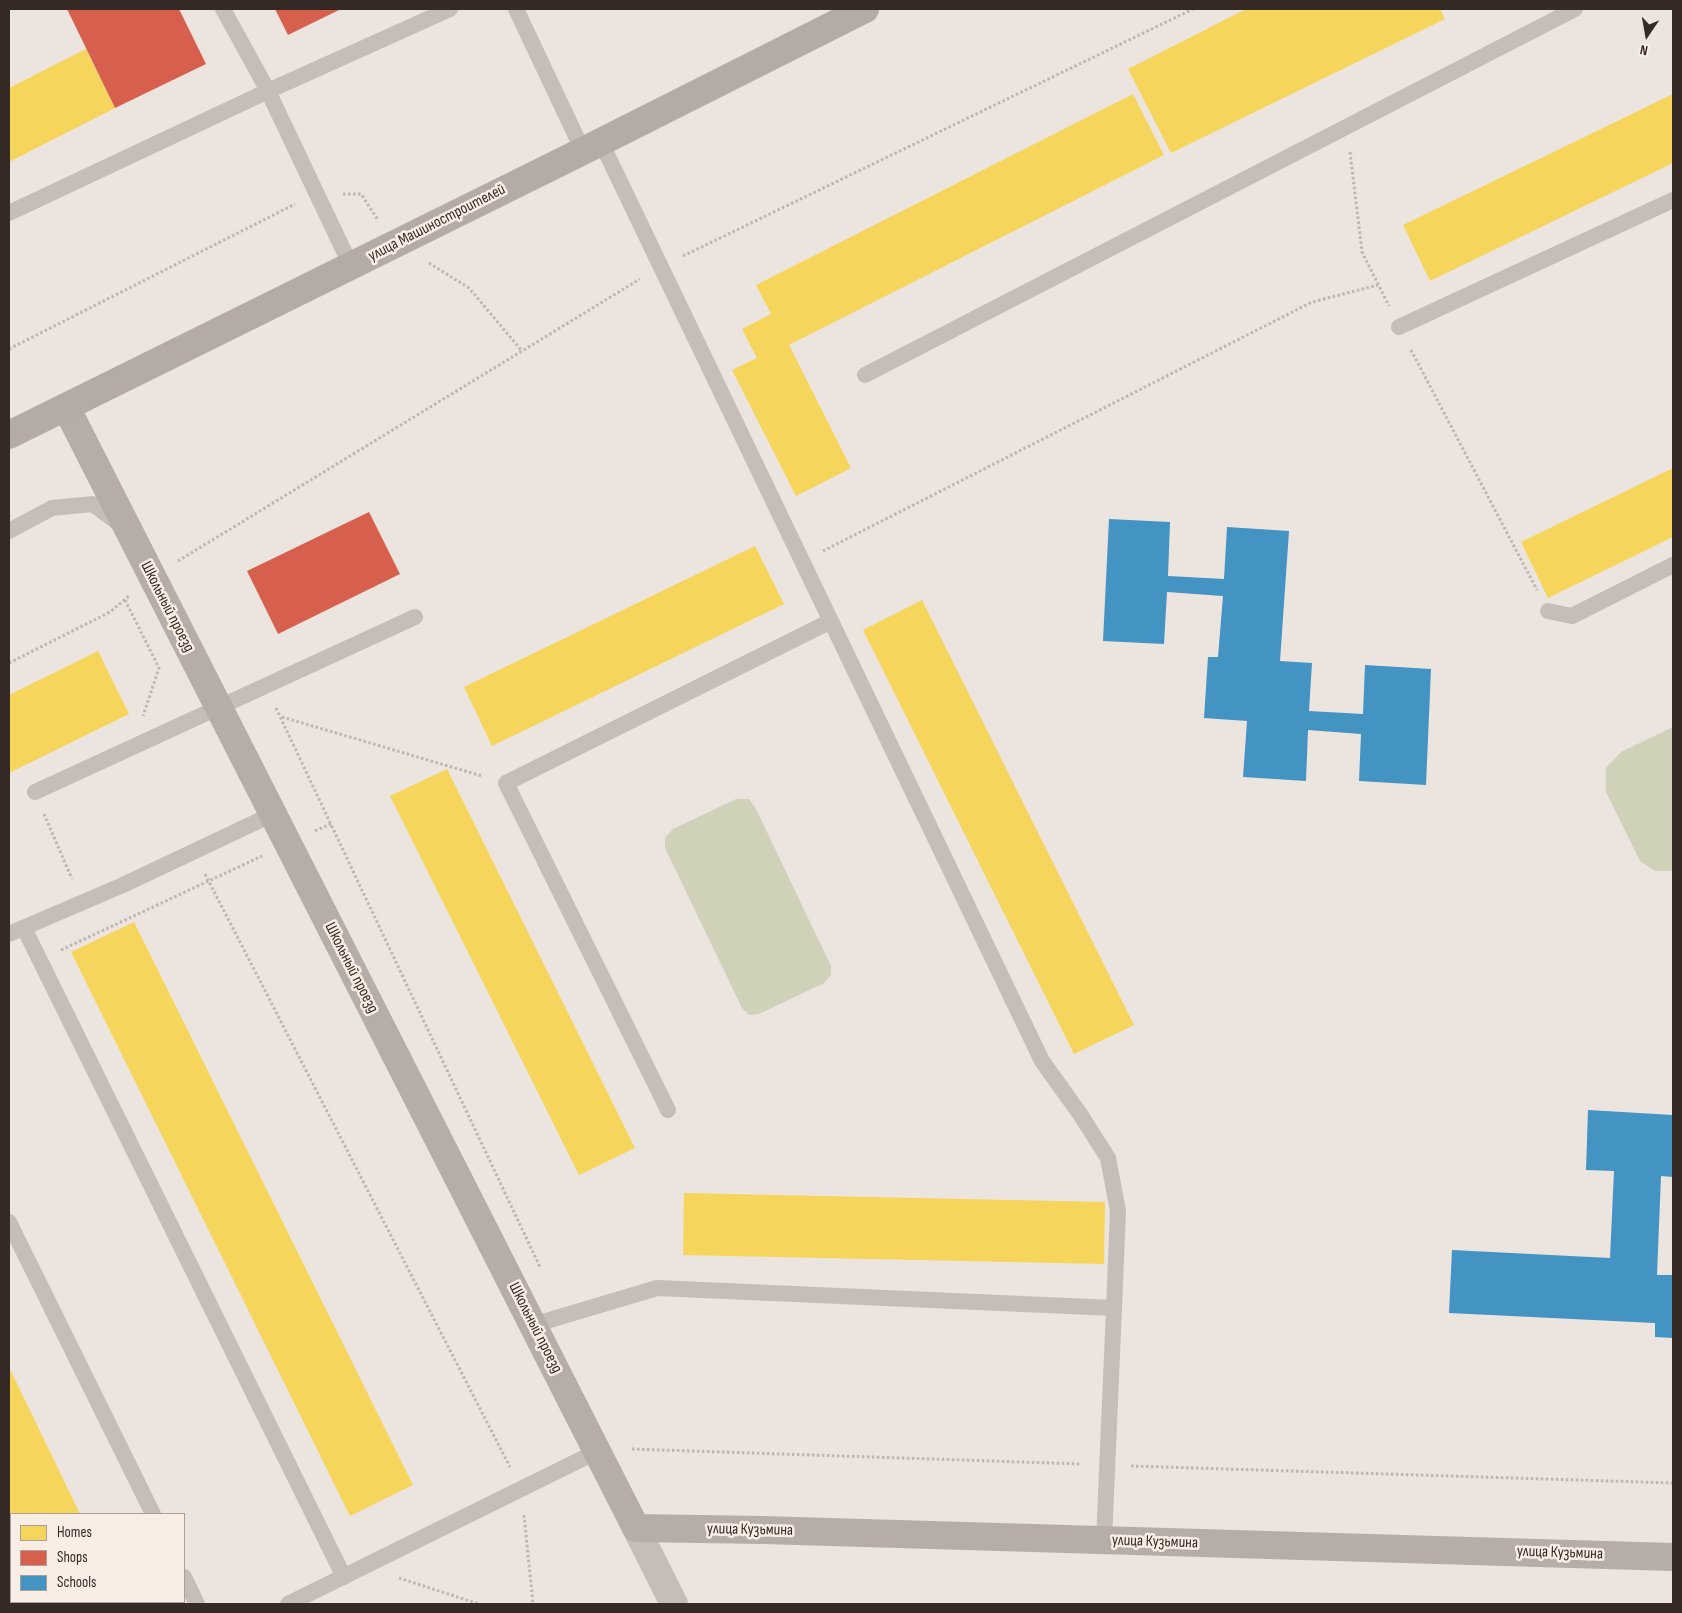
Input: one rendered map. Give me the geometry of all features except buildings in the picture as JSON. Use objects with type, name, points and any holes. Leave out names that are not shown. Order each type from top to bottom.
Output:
[{"type":"main road","name":"улица Машиностроителей","points":[[9,436],[592,147],[865,9]]},
{"type":"main road","name":"Школьный проезд","points":[[66,408],[636,1528]]},
{"type":"main road","name":"улица Кузьмина","points":[[636,1528],[1673,1556]]},
{"type":"street","points":[[636,1528],[674,1604]]},
{"type":"lane","points":[[223,9],[268,91],[351,266]]},
{"type":"lane","points":[[9,213],[268,91],[450,9]]},
{"type":"lane","points":[[516,9],[660,266],[1042,1062],[1080,1114],[1108,1158],[1118,1211],[1104,1541]]},
{"type":"lane","points":[[865,375],[1575,9]]},
{"type":"lane","points":[[1399,327],[1673,200]]},
{"type":"lane","points":[[9,531],[52,508],[93,504],[130,532]]},
{"type":"lane","points":[[1548,611],[1572,616],[1673,565]]},
{"type":"lane","points":[[35,792],[415,617]]},
{"type":"lane","points":[[668,1110],[506,783],[831,621]]},
{"type":"lane","points":[[9,934],[123,885],[273,814]]},
{"type":"lane","points":[[24,928],[344,1577]]},
{"type":"lane","points":[[9,1222],[153,1513]]},
{"type":"lane","points":[[533,1325],[657,1288],[1114,1308]]},
{"type":"lane","points":[[288,1604],[598,1451]]},
{"type":"lane","points":[[185,1579],[197,1604]]},
{"type":"path","points":[[9,663],[110,612],[152,577],[660,266],[1193,9]]},
{"type":"path","points":[[1346,126],[1362,252],[1399,327],[1548,611]]},
{"type":"path","points":[[802,561],[1312,302],[1378,285]]},
{"type":"path","points":[[124,600],[159,668],[131,748]]},
{"type":"path","points":[[281,717],[506,783]]},
{"type":"path","points":[[35,792],[81,902]]},
{"type":"path","points":[[40,960],[331,824]]},
{"type":"path","points":[[194,851],[522,1489],[533,1604]]},
{"type":"path","points":[[364,1567],[479,1604]]},
{"type":"green space","points":[[1673,727],[1673,871],[1655,871],[1640,861],[1606,792],[1606,768],[1621,752]]},
{"type":"green space","points":[[736,799],[749,799],[756,809],[831,966],[831,975],[824,983],[759,1014],[749,1015],[742,1008],[665,848],[665,838],[673,829]]}]
